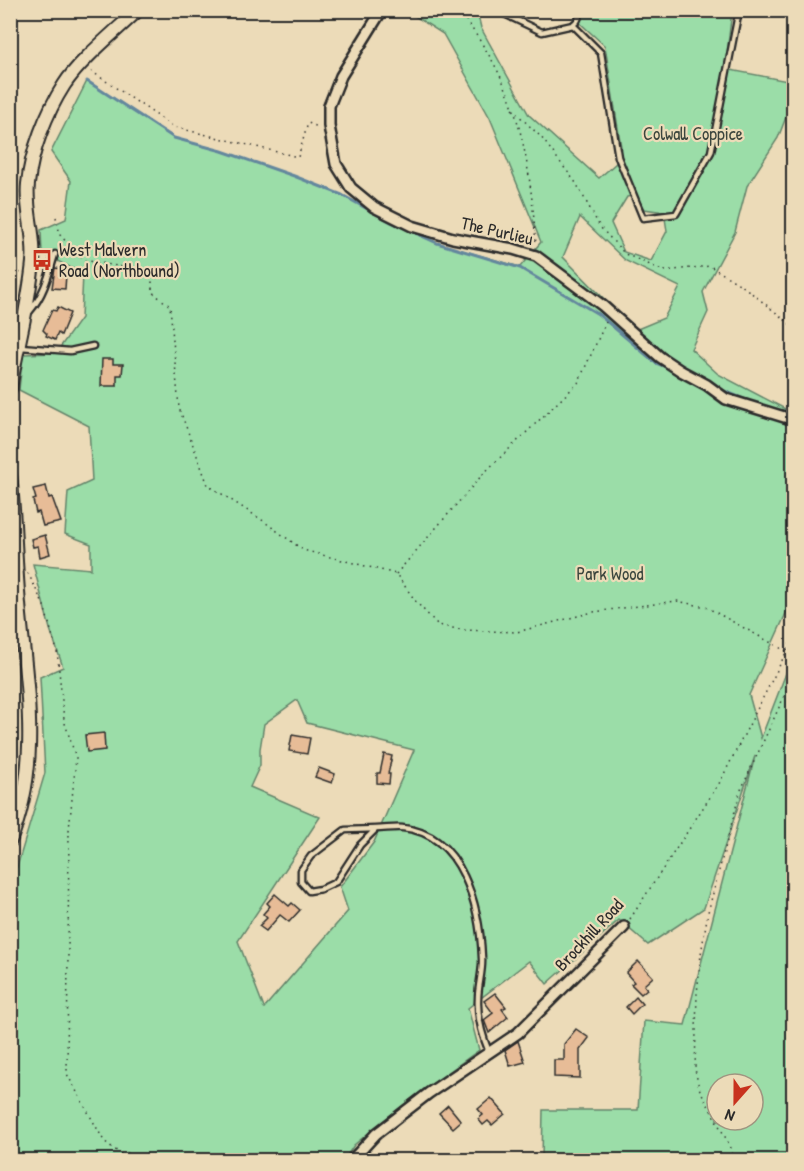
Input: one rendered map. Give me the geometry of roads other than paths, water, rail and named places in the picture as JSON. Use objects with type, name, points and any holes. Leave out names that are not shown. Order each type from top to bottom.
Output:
[{"type":"main road","points":[[10,389],[25,316],[34,253],[31,186],[34,156],[53,104],[64,84],[138,10]]},
{"type":"main road","points":[[10,476],[16,527],[30,748],[26,790],[10,841]]},
{"type":"street","name":"The Purlieu","points":[[382,10],[341,76],[329,106],[330,131],[336,164],[351,188],[374,207],[412,226],[453,238],[513,249],[536,256],[603,306],[643,339],[660,357],[726,399],[794,420]]},
{"type":"street","name":"Brockhill Road","points":[[352,1161],[376,1134],[429,1093],[518,1033],[624,927]]},
{"type":"lane","points":[[496,10],[542,32],[573,24],[582,10]]},
{"type":"lane","points":[[573,24],[602,53],[618,157],[643,218],[676,214],[711,152],[739,10]]},
{"type":"lane","points":[[25,316],[40,298],[55,254]]},
{"type":"lane","points":[[18,346],[70,351],[93,346]]},
{"type":"lane","points":[[376,829],[360,845],[336,882],[321,889],[309,891],[301,882],[301,870],[311,856],[345,830],[404,828],[428,835],[450,852],[465,876],[477,918],[482,959],[477,1000],[480,1027],[489,1052]]},
{"type":"waterway","points":[[87,81],[174,138],[222,151],[294,176],[342,195],[391,222],[437,243],[520,268],[598,314],[656,363],[669,368]]},
{"type":"waterway","points":[[717,388],[758,405]]},
{"type":"place","name":"West Malvern Road (Northbound)","points":[[42,260]]},
{"type":"park label","name":"Colwall Coppice","points":[[693,134]]},
{"type":"park label","name":"Park Wood","points":[[610,574]]}]
